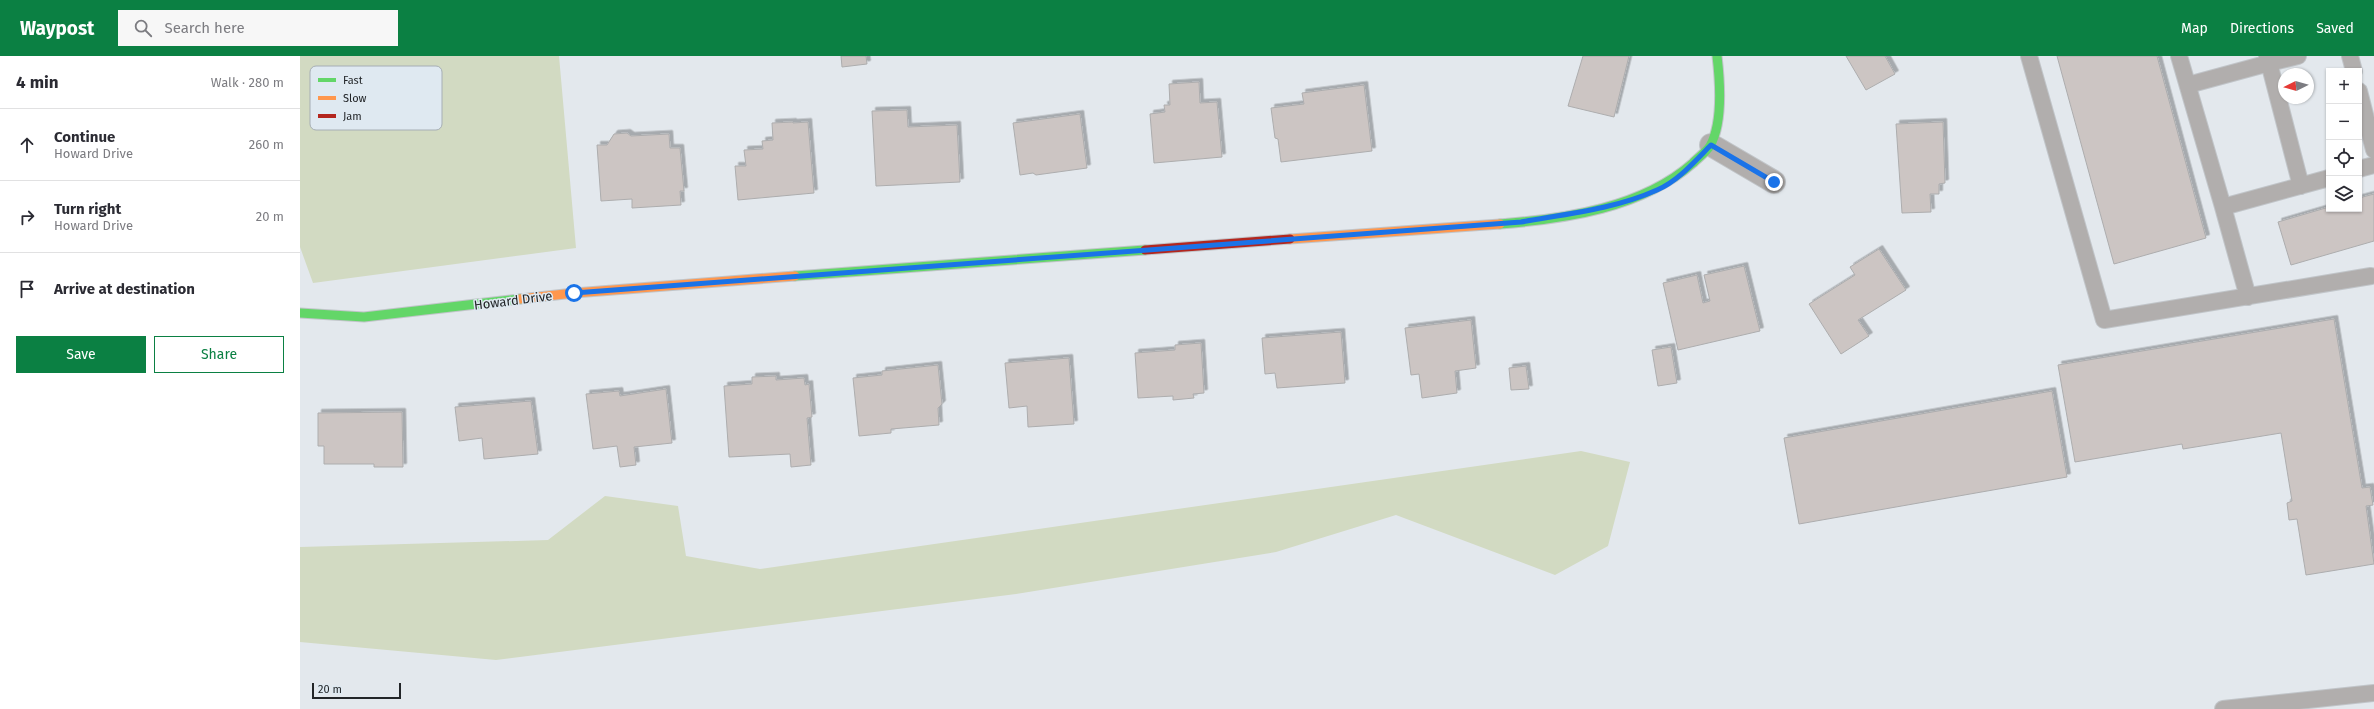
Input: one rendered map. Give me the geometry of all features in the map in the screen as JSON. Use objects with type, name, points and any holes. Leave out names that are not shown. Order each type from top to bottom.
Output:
[{"type":"street","points":[[1717,56],[1720,81],[1717,115],[1711,145],[1774,182]]},
{"type":"street","name":"Howard Drive","points":[[300,313],[364,317],[574,293],[1521,222],[1598,209],[1658,190],[1690,167],[1711,145]]},
{"type":"lane","points":[[2029,56],[2104,320],[2371,276]]},
{"type":"lane","points":[[2179,56],[2248,297]]},
{"type":"lane","points":[[2188,85],[2268,60],[2298,56]]},
{"type":"lane","points":[[2350,56],[2353,68]]},
{"type":"lane","points":[[2268,60],[2301,186]]},
{"type":"lane","points":[[2362,103],[2374,150]]},
{"type":"lane","points":[[2362,168],[2374,165]]},
{"type":"lane","points":[[2223,208],[2326,179]]},
{"type":"lane","points":[[2223,709],[2374,693]]},
{"type":"green space","points":[[300,56],[559,56],[576,248],[313,283],[300,247]]},
{"type":"green space","points":[[1581,451],[1630,462],[1608,546],[1555,575],[1396,515],[1276,552],[1016,594],[496,660],[300,642],[300,547],[548,540],[605,496],[678,506],[686,556],[760,569]]},
{"type":"building","points":[[841,56],[866,56],[867,64],[842,67]]},
{"type":"building","points":[[1583,56],[1629,56],[1614,117],[1568,106]]},
{"type":"building","points":[[1846,56],[1885,56],[1895,74],[1866,90]]},
{"type":"building","points":[[2057,56],[2157,56],[2206,238],[2114,264]]},
{"type":"building","points":[[1199,82],[1200,103],[1217,102],[1222,157],[1154,163],[1150,114],[1165,112],[1164,105],[1170,105],[1169,84]]},
{"type":"building","points":[[1364,85],[1372,151],[1281,162],[1278,139],[1275,138],[1271,108],[1304,104],[1302,93]]},
{"type":"building","points":[[907,110],[908,127],[957,125],[960,182],[876,186],[872,111]]},
{"type":"building","points":[[1080,114],[1087,168],[1036,175],[1033,173],[1020,175],[1013,123]]},
{"type":"building","points":[[808,122],[814,193],[738,200],[735,166],[746,166],[744,150],[763,149],[762,141],[773,140],[772,123]]},
{"type":"building","points":[[1943,122],[1945,183],[1939,184],[1939,194],[1930,194],[1931,212],[1902,213],[1896,124]]},
{"type":"building","points":[[627,133],[631,136],[669,134],[670,148],[680,148],[684,191],[680,191],[681,205],[632,208],[632,199],[601,201],[597,145],[607,145],[614,134]]},
{"type":"building","points":[[2374,194],[2374,241],[2291,265],[2278,222],[2326,208],[2326,212],[2362,212],[2362,197]]},
{"type":"building","points":[[1879,249],[1906,290],[1858,320],[1869,336],[1841,354],[1809,304],[1855,275],[1850,267]]},
{"type":"building","points":[[1744,266],[1760,331],[1678,350],[1663,283],[1697,275],[1703,303],[1710,301],[1704,275]]},
{"type":"building","points":[[2334,319],[2362,488],[2370,487],[2373,505],[2366,506],[2374,564],[2306,575],[2297,519],[2289,520],[2287,503],[2292,501],[2281,433],[2183,449],[2182,444],[2075,462],[2058,365]]},
{"type":"building","points":[[1471,320],[1476,368],[1455,371],[1457,393],[1422,398],[1419,374],[1411,375],[1405,328]]},
{"type":"building","points":[[1341,332],[1345,383],[1277,388],[1275,373],[1265,374],[1262,338]]},
{"type":"building","points":[[1201,343],[1204,393],[1193,394],[1194,398],[1173,400],[1173,396],[1138,398],[1135,353],[1175,350],[1175,345]]},
{"type":"building","points":[[1671,347],[1677,383],[1658,386],[1652,350]]},
{"type":"building","points":[[1069,358],[1074,424],[1028,427],[1027,406],[1009,408],[1005,363]]},
{"type":"building","points":[[938,365],[942,404],[938,408],[939,425],[891,429],[891,433],[859,436],[853,378],[882,375],[882,371]]},
{"type":"building","points":[[1526,366],[1529,389],[1511,390],[1509,368]]},
{"type":"building","points":[[776,376],[776,380],[804,378],[805,385],[809,384],[812,417],[807,418],[811,465],[791,467],[790,454],[729,457],[724,386],[752,384],[752,377]]},
{"type":"building","points":[[666,389],[672,443],[634,447],[636,465],[620,467],[617,446],[593,449],[586,394],[619,391],[620,396]]},
{"type":"building","points":[[2052,391],[2067,477],[1799,524],[1784,438]]},
{"type":"building","points":[[531,401],[538,454],[484,459],[482,438],[459,441],[455,407]]},
{"type":"building","points":[[402,412],[403,467],[374,467],[374,464],[324,464],[324,446],[318,446],[318,413]]},
{"type":"traffic: fast","points":[[1500,224],[1550,219],[1627,201],[1650,191],[1673,178],[1693,163],[1710,146],[1717,126],[1720,102],[1717,56]]},
{"type":"traffic: fast","points":[[795,276],[1145,250]]},
{"type":"traffic: fast","points":[[300,313],[364,317],[520,299]]},
{"type":"traffic: slow","points":[[1290,239],[1500,224]]},
{"type":"traffic: slow","points":[[520,299],[574,293],[795,276]]},
{"type":"traffic: jam","points":[[1145,250],[1290,239]]},
{"type":"route","points":[[574,293],[1521,222],[1598,209],[1658,190],[1690,167],[1711,145],[1774,182]]}]
